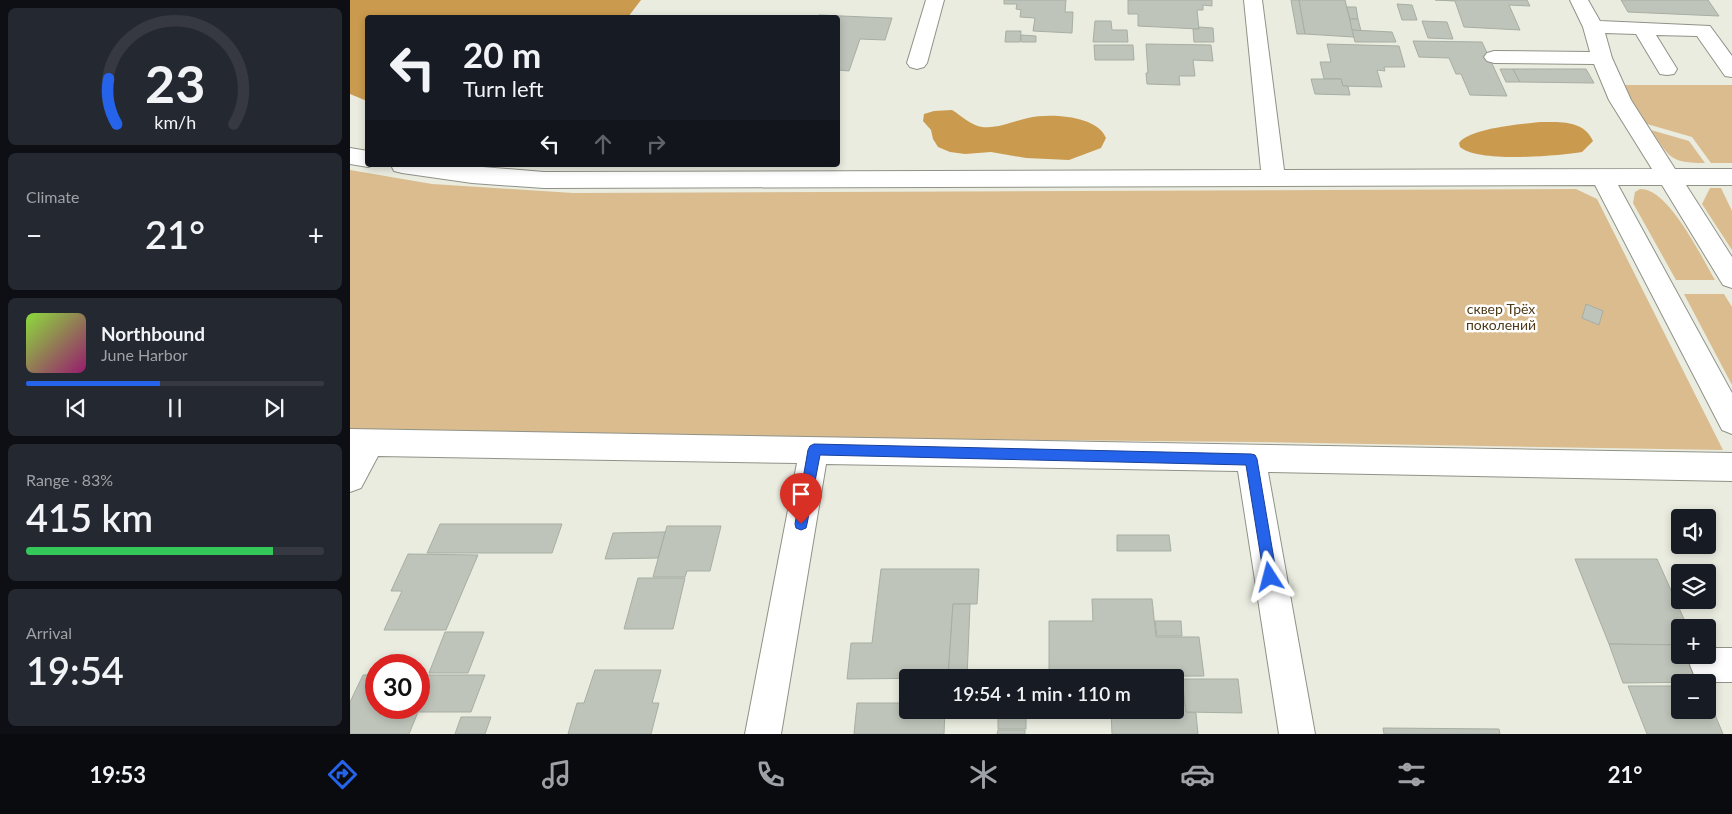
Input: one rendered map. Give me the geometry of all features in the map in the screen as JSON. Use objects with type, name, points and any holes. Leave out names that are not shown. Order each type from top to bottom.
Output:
[{"type":"street","points":[[917,63],[935,0]]},
{"type":"street","points":[[1253,0],[1273,178]]},
{"type":"street","points":[[1579,0],[1593,27],[1602,58],[1620,100],[1732,278]]},
{"type":"street","points":[[1593,27],[1703,30],[1732,71]]},
{"type":"street","points":[[1642,28],[1667,69]]},
{"type":"street","points":[[1494,57],[1602,58]]},
{"type":"street","points":[[350,156],[365,158]]},
{"type":"street","points":[[416,167],[472,175],[544,180],[1732,177]]},
{"type":"street","points":[[1602,178],[1732,421]]},
{"type":"street","points":[[350,478],[360,442],[1732,467]]},
{"type":"street","points":[[763,734],[814,450]]},
{"type":"street","points":[[1251,459],[1297,734]]},
{"type":"green space","points":[[1622,85],[1732,85],[1732,163],[1711,163],[1692,137],[1647,124]]},
{"type":"green space","points":[[1651,130],[1689,141],[1705,163],[1684,162],[1672,157]]},
{"type":"green space","name":"сквер Трёх поколений","points":[[350,170],[432,184],[573,193],[1576,189],[1597,199],[1723,450],[1251,442],[350,433]]},
{"type":"green space","points":[[1710,188],[1721,188],[1732,211],[1732,250],[1702,204]]},
{"type":"green space","points":[[1640,189],[1651,191],[1673,211],[1715,280],[1676,280],[1633,203],[1635,192]]},
{"type":"green space","points":[[1684,294],[1724,294],[1732,307],[1732,385]]},
{"type":"shaded area","points":[[350,0],[641,0],[630,15],[365,15],[365,100],[350,94]]},
{"type":"shaded area","points":[[952,110],[970,122],[982,127],[1000,126],[1037,116],[1060,116],[1083,120],[1101,130],[1106,138],[1101,148],[1069,160],[1026,158],[991,152],[965,154],[950,152],[938,147],[933,139],[931,130],[923,121],[924,114],[934,111]]},
{"type":"shaded area","points":[[1541,122],[1563,122],[1578,126],[1589,134],[1593,141],[1582,152],[1518,157],[1483,155],[1469,152],[1460,147],[1459,143],[1465,138],[1485,130]]},
{"type":"building","points":[[1004,0],[1066,0],[1065,12],[1073,12],[1072,33],[1033,31],[1035,18],[1020,17],[1021,10],[1016,9],[1017,4],[1004,4]]},
{"type":"building","points":[[1128,0],[1212,0],[1212,6],[1203,5],[1203,10],[1197,10],[1199,29],[1138,26],[1138,14],[1128,14]]},
{"type":"building","points":[[1291,0],[1299,0],[1305,34],[1297,34]]},
{"type":"building","points":[[1299,0],[1345,0],[1354,37],[1305,34]]},
{"type":"building","points":[[1435,0],[1527,0],[1530,6],[1509,5],[1520,30],[1464,27],[1455,1]]},
{"type":"building","points":[[1621,0],[1708,0],[1719,16],[1628,12]]},
{"type":"building","points":[[1397,4],[1412,5],[1417,20],[1402,20]]},
{"type":"building","points":[[1347,7],[1356,7],[1358,19],[1350,19]]},
{"type":"building","points":[[840,16],[892,18],[885,40],[860,39],[849,71],[840,70]]},
{"type":"building","points":[[1350,19],[1358,19],[1361,31],[1352,30]]},
{"type":"building","points":[[1095,21],[1111,21],[1112,30],[1127,30],[1128,42],[1093,42]]},
{"type":"building","points":[[1422,21],[1447,22],[1453,39],[1428,38]]},
{"type":"building","points":[[1199,27],[1213,28],[1214,42],[1194,42],[1193,29],[1199,29]]},
{"type":"building","points":[[1352,30],[1392,32],[1396,42],[1355,42]]},
{"type":"building","points":[[1006,31],[1021,31],[1020,42],[1005,42]]},
{"type":"building","points":[[1021,35],[1036,36],[1036,42],[1021,42]]},
{"type":"building","points":[[1413,41],[1482,42],[1507,96],[1470,95],[1461,74],[1456,74],[1449,58],[1419,57]]},
{"type":"building","points":[[1146,44],[1211,45],[1213,61],[1193,60],[1195,76],[1179,76],[1180,85],[1147,84]]},
{"type":"building","points":[[1327,44],[1399,46],[1405,67],[1384,67],[1385,71],[1377,70],[1382,87],[1343,86],[1341,79],[1324,79],[1320,62],[1331,62]]},
{"type":"building","points":[[1094,45],[1133,45],[1134,60],[1095,60]]},
{"type":"building","points":[[1500,69],[1513,69],[1520,82],[1506,82]]},
{"type":"building","points":[[1513,69],[1586,69],[1594,83],[1520,82]]},
{"type":"building","points":[[1311,79],[1341,79],[1343,86],[1348,86],[1350,95],[1315,94]]},
{"type":"building","points":[[1586,304],[1603,311],[1599,325],[1582,318]]},
{"type":"building","points":[[440,524],[562,524],[552,553],[427,553]]},
{"type":"building","points":[[667,526],[721,526],[710,571],[687,571],[685,577],[653,577]]},
{"type":"building","points":[[665,532],[658,558],[605,559],[613,533]]},
{"type":"building","points":[[1117,535],[1169,535],[1171,551],[1117,551]]},
{"type":"building","points":[[408,554],[478,555],[446,630],[384,630],[402,591],[391,591]]},
{"type":"building","points":[[1575,559],[1657,559],[1671,590],[1671,609],[1679,609],[1684,619],[1671,619],[1671,645],[1609,644]]},
{"type":"building","points":[[881,569],[979,569],[977,604],[953,604],[949,669],[899,669],[899,678],[847,679],[851,643],[872,643]]},
{"type":"building","points":[[638,578],[685,578],[673,629],[624,629]]},
{"type":"building","points":[[1092,599],[1152,599],[1156,637],[1199,637],[1204,676],[1184,676],[1184,669],[1049,669],[1049,621],[1093,621]]},
{"type":"building","points":[[953,604],[970,604],[967,669],[949,669]]},
{"type":"building","points":[[1155,621],[1181,621],[1182,636],[1157,636]]},
{"type":"building","points":[[445,632],[484,632],[468,673],[430,673]]},
{"type":"building","points":[[1609,644],[1671,645],[1671,664],[1696,664],[1701,674],[1671,674],[1671,682],[1623,683]]},
{"type":"building","points":[[595,670],[661,670],[652,703],[659,703],[651,734],[568,734],[577,703],[584,703]]},
{"type":"building","points":[[363,675],[365,675],[365,719],[415,719],[409,734],[350,734],[350,702]]},
{"type":"building","points":[[430,675],[485,675],[471,712],[430,712]]},
{"type":"building","points":[[1184,679],[1238,679],[1242,713],[1186,712]]},
{"type":"building","points":[[1628,686],[1671,686],[1671,719],[1716,719],[1716,717],[1723,734],[1647,734]]},
{"type":"building","points":[[1184,696],[1186,712],[1196,713],[1198,734],[1112,734],[1111,719],[1184,719]]},
{"type":"building","points":[[857,703],[899,703],[899,719],[945,719],[944,734],[854,734]]},
{"type":"building","points":[[461,717],[491,717],[485,734],[455,734]]},
{"type":"building","points":[[998,719],[1026,719],[1026,729],[998,729]]},
{"type":"building","points":[[1383,728],[1499,729],[1500,734],[1384,734]]},
{"type":"building","points":[[998,730],[1025,730],[1025,734],[997,734]]},
{"type":"route","points":[[801,524],[814,450],[1251,459],[1270,577]]}]
